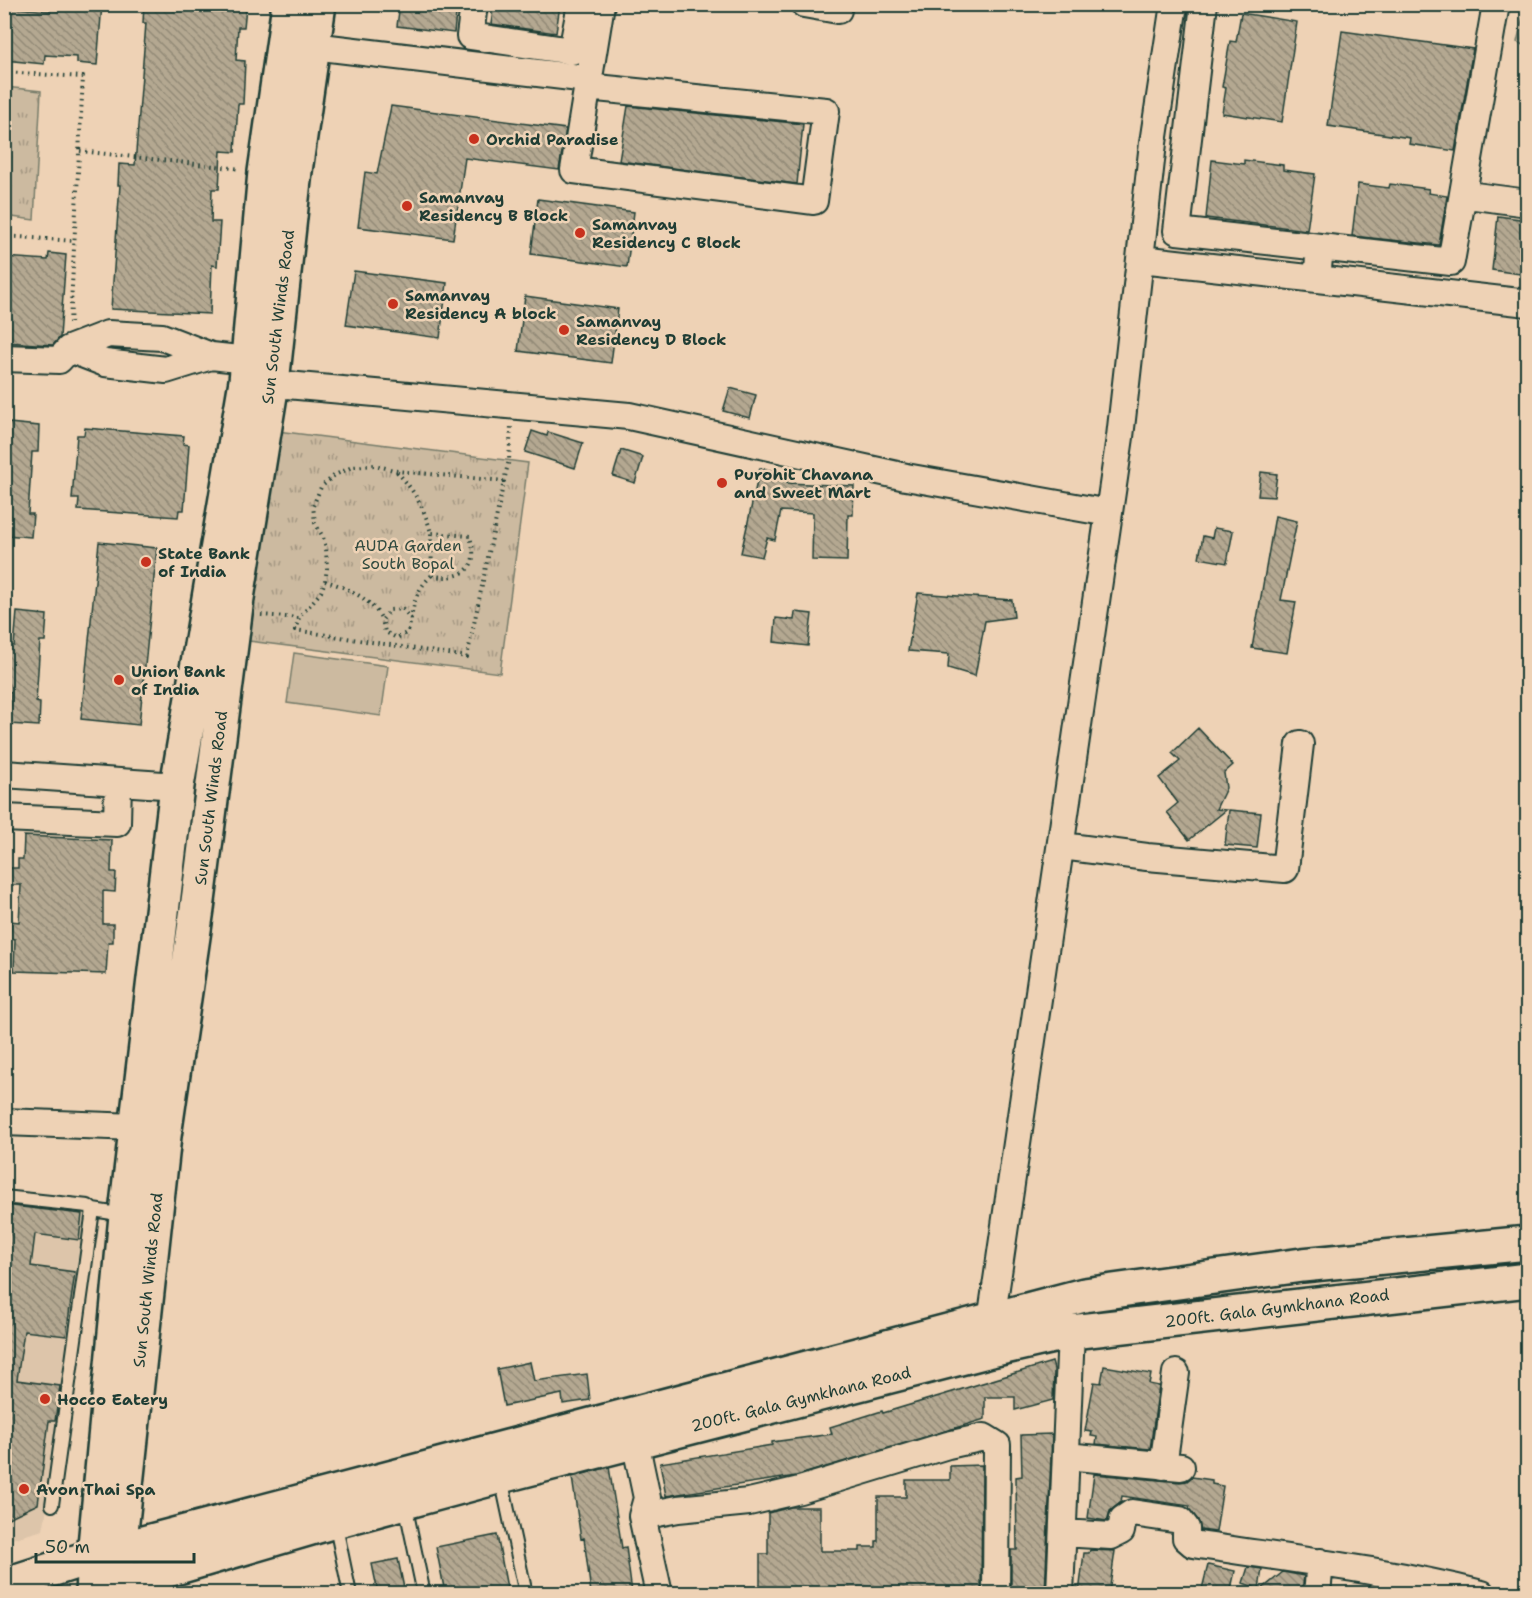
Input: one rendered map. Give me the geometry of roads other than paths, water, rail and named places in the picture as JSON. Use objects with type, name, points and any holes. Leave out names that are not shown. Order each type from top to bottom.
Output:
[{"type":"street","points":[[106,1552],[126,1215],[136,1127],[177,786],[255,375],[265,172],[289,4]]},
{"type":"street","name":"Sun South Winds Road","points":[[100,1592],[197,909],[237,598],[255,375],[295,171],[319,4]]},
{"type":"street","points":[[474,4],[470,36],[572,51],[581,4]]},
{"type":"street","points":[[313,46],[588,83],[826,111],[814,201],[574,170],[588,83],[600,4]]},
{"type":"street","points":[[804,4],[838,10],[839,4]]},
{"type":"street","points":[[989,1336],[1120,437],[1152,143],[1174,4]]},
{"type":"street","points":[[1204,4],[1177,231],[1451,262],[1496,4]]},
{"type":"street","points":[[1475,196],[1527,203]]},
{"type":"street","points":[[1317,279],[1320,247]]},
{"type":"street","points":[[1141,259],[1527,303]]},
{"type":"street","points":[[4,358],[59,360],[69,349],[108,334],[162,337],[255,375],[512,406],[629,416],[906,477],[1109,513]]},
{"type":"street","points":[[1062,846],[1147,857],[1285,869],[1300,744]]},
{"type":"street","points":[[4,774],[177,786]]},
{"type":"street","points":[[4,818],[117,823],[118,782]]},
{"type":"street","points":[[4,1122],[136,1127]]},
{"type":"street","points":[[4,1585],[106,1552],[989,1336],[1084,1295],[1302,1264],[1527,1242]]},
{"type":"street","name":"200ft. Gala Gymkhana Road","points":[[100,1592],[335,1521],[635,1441],[989,1336],[1071,1332],[1527,1280]]},
{"type":"street","points":[[1060,1593],[1071,1332]]},
{"type":"street","points":[[1066,1456],[1172,1466],[1176,1373]]},
{"type":"street","points":[[642,1516],[678,1509],[749,1502],[800,1490],[948,1445],[984,1437],[997,1445],[996,1593]]},
{"type":"street","points":[[635,1441],[647,1498],[642,1516],[659,1593]]},
{"type":"street","points":[[1063,1533],[1111,1536],[1120,1531],[1123,1519],[1132,1513],[1180,1520],[1186,1528],[1186,1538],[1193,1544],[1320,1562],[1445,1589],[1482,1593]]},
{"type":"street","points":[[1317,1593],[1320,1562]]},
{"type":"lane","points":[[4,1197],[88,1206],[93,1210],[126,1215]]},
{"type":"lane","points":[[52,1505],[93,1210]]},
{"type":"lane","points":[[501,1476],[525,1593]]},
{"type":"lane","points":[[405,1502],[424,1593]]},
{"type":"lane","points":[[335,1521],[350,1593]]},
{"type":"place","name":"Orchid Paradise","points":[[474,139]]},
{"type":"place","name":"Samanvay Residency B Block","points":[[407,206]]},
{"type":"place","name":"Samanvay Residency C Block","points":[[580,233]]},
{"type":"place","name":"Samanvay Residency A block","points":[[393,304]]},
{"type":"place","name":"Samanvay Residency D Block","points":[[564,330]]},
{"type":"place","name":"Purohit Chavana and Sweet Mart","points":[[722,483]]},
{"type":"place","name":"State Bank of India","points":[[146,562]]},
{"type":"place","name":"Union Bank of India","points":[[119,680]]},
{"type":"place","name":"Hocco Eatery","points":[[45,1399]]},
{"type":"place","name":"Avon Thai Spa","points":[[24,1489]]},
{"type":"park label","name":"AUDA Garden South Bopal","points":[[408,554]]}]
